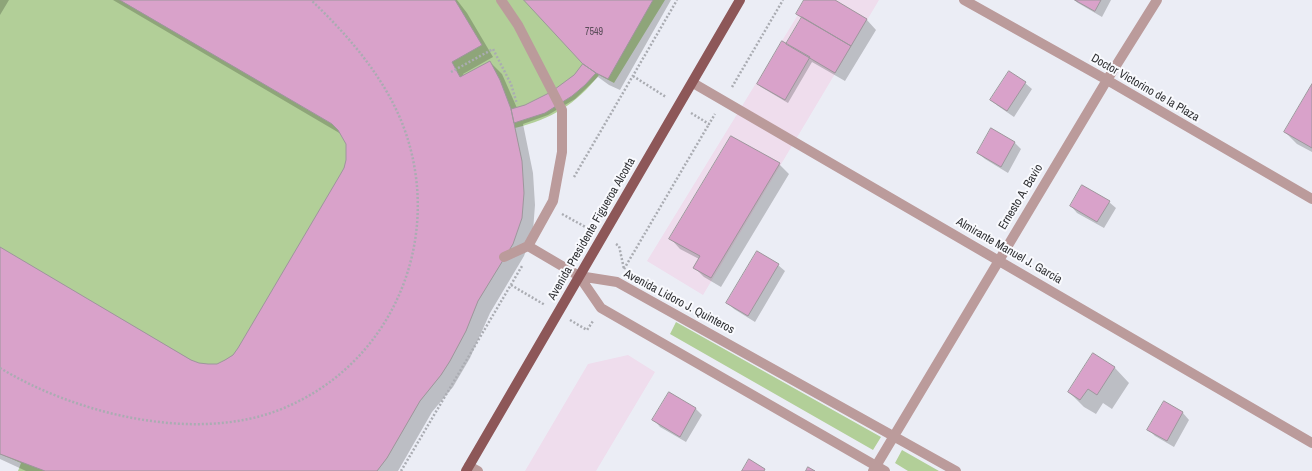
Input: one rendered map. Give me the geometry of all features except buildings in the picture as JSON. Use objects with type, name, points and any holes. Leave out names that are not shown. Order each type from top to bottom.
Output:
[{"type":"main road","name":"Avenida Presidente Figueroa Alcorta","points":[[471,469],[579,276],[693,83],[740,0]]},
{"type":"street","points":[[502,0],[518,25],[562,110],[562,152],[553,201],[528,246],[504,257]]},
{"type":"street","name":"Doctor Victorino de la Plaza","points":[[964,0],[1312,199]]},
{"type":"street","name":"Ernesto A. Bavio","points":[[878,469],[894,436],[1106,80],[1157,0]]},
{"type":"street","name":"Almirante Manuel J. García","points":[[693,83],[1312,443]]},
{"type":"street","points":[[528,246],[579,276],[601,308],[878,469]]},
{"type":"street","name":"Avenida Lidoro J. Quinteros","points":[[579,276],[617,282],[956,471]]},
{"type":"path","points":[[0,368],[29,384],[57,396],[107,412],[145,420],[206,424],[230,422],[255,417],[278,410],[300,400],[322,387],[341,372],[363,351],[389,316],[409,271],[415,247],[418,222],[416,173],[404,126],[375,73],[354,44],[311,0]]},
{"type":"path","points":[[724,100],[784,0]]},
{"type":"path","points":[[451,72],[493,49],[511,84],[517,104]]},
{"type":"path","points":[[624,270],[709,124]]},
{"type":"shaded area","points":[[807,0],[879,0],[703,295],[647,261]]},
{"type":"shaded area","points":[[628,355],[655,372],[596,471],[525,471],[588,364]]},
{"type":"green space","points":[[0,0],[665,0],[614,83],[599,75],[581,94],[562,109],[540,120],[515,128],[522,161],[513,244],[478,301],[466,331],[450,361],[420,401],[387,458],[377,471],[18,471],[21,463],[0,454]]},
{"type":"green space","points":[[676,322],[881,437],[873,450],[670,334]]},
{"type":"green space","points":[[902,450],[939,471],[908,471],[895,463]]}]
